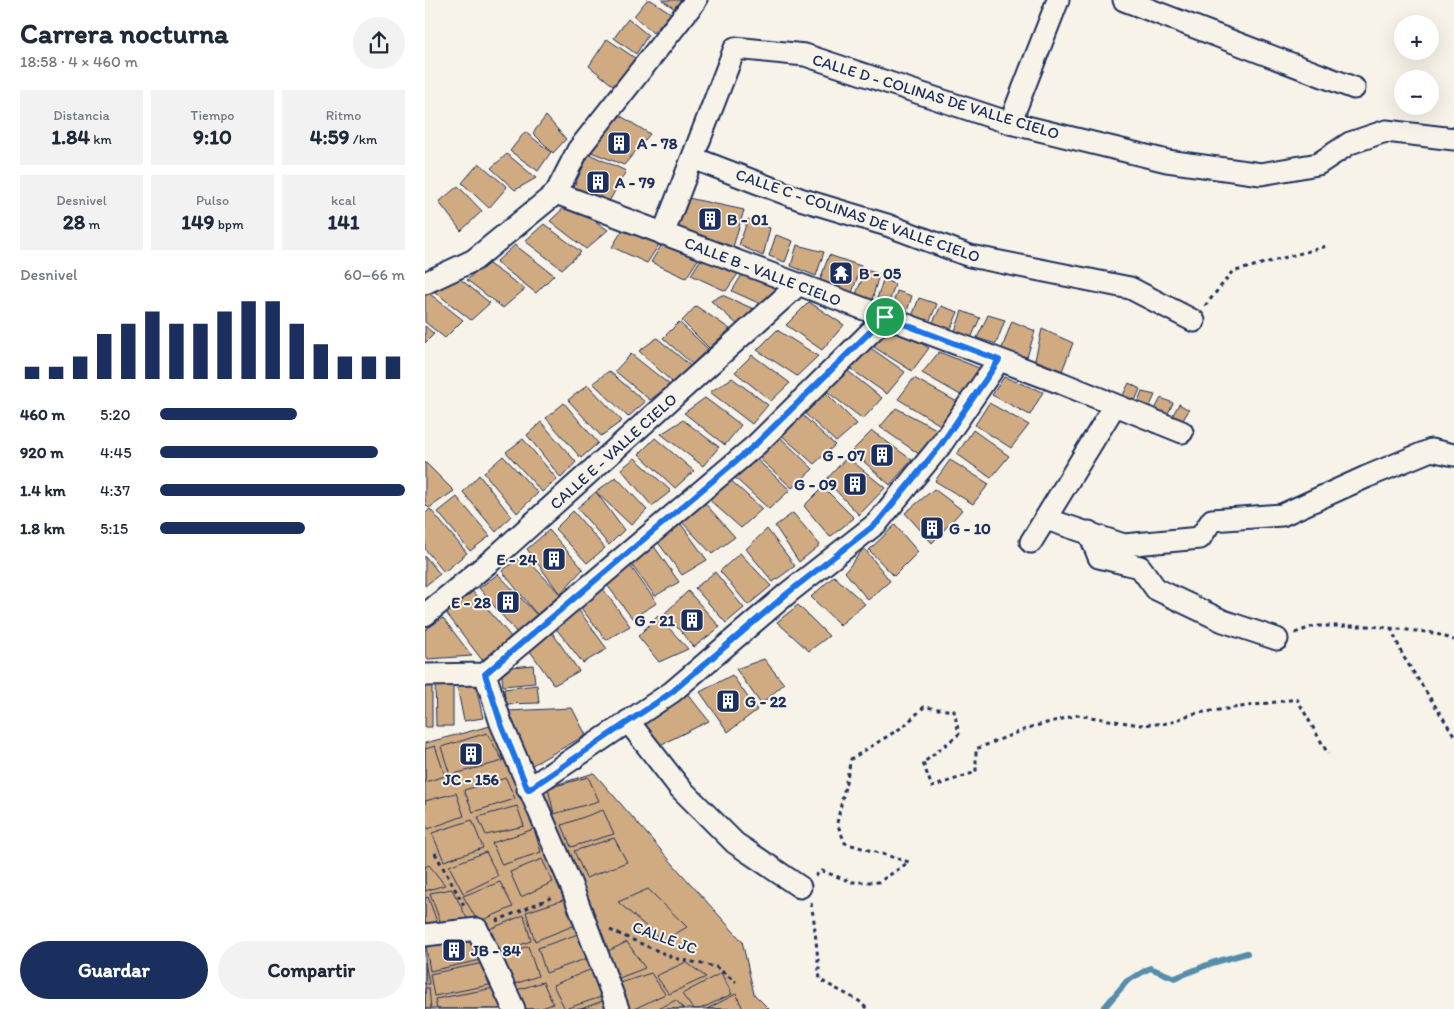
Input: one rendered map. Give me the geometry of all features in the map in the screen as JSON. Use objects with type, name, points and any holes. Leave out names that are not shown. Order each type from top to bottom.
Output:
[{"type":"street","points":[[425,283],[475,260],[556,193],[578,150],[696,0]]},
{"type":"street","points":[[1010,123],[1058,0]]},
{"type":"street","points":[[1124,0],[1354,88]]},
{"type":"street","name":"CALLE B - VALLE CIELO","points":[[663,234],[735,48]]},
{"type":"street","name":"CALLE D - COLINAS DE VALLE CIELO","points":[[735,48],[805,55],[1010,123],[1167,161],[1261,174],[1318,164],[1350,142],[1386,131],[1454,139]]},
{"type":"street","name":"CALLE C - COLINAS DE VALLE CIELO","points":[[693,158],[800,199],[887,225],[970,256],[1130,288],[1194,321]]},
{"type":"street","name":"CALLE B - VALLE CIELO","points":[[556,193],[999,360],[1182,432]]},
{"type":"street","name":"CALLE E - VALLE CIELO","points":[[425,615],[492,560],[799,285]]},
{"type":"street","points":[[425,674],[485,674],[756,444],[885,317]]},
{"type":"street","points":[[528,790],[672,692],[789,592],[877,523],[940,446],[999,360]]},
{"type":"street","points":[[1031,542],[1115,405]]},
{"type":"street","points":[[1046,519],[1123,545],[1200,538],[1212,520],[1282,515],[1431,450],[1454,455]]},
{"type":"street","points":[[1089,532],[1099,556],[1140,567],[1156,590],[1223,621],[1277,639]]},
{"type":"street","points":[[485,674],[501,724],[572,889],[618,1009]]},
{"type":"street","points":[[629,721],[681,788],[735,843],[800,887]]},
{"type":"street","points":[[425,935],[477,929],[514,1009]]},
{"type":"path","points":[[1194,321],[1232,272],[1327,246]]},
{"type":"path","points":[[1277,639],[1314,626],[1373,626],[1434,633],[1454,640]]},
{"type":"path","points":[[1391,628],[1403,656],[1454,735]]},
{"type":"path","points":[[867,1009],[859,1001],[820,980],[815,921],[809,893],[800,887],[822,871],[852,882],[879,882],[909,862],[845,843],[837,823],[851,759],[903,726],[924,707],[954,711],[959,734],[923,763],[932,787],[976,772],[976,749],[1031,727],[1078,715],[1140,725],[1160,724],[1170,723],[1191,714],[1297,699],[1328,754]]},
{"type":"path","points":[[435,853],[477,929],[572,889]]},
{"type":"path","name":"CALLE JC","points":[[584,919],[674,958],[715,967],[736,982]]},
{"type":"building","points":[[647,0],[651,0],[671,13],[653,33],[634,16]]},
{"type":"building","points":[[662,0],[683,0],[675,9]]},
{"type":"building","points":[[628,19],[648,35],[636,54],[614,38]]},
{"type":"building","points":[[607,39],[635,58],[615,87],[589,66]]},
{"type":"building","name":"A - 78","points":[[616,113],[650,134],[624,165],[591,152]]},
{"type":"building","points":[[546,116],[566,139],[553,153],[533,133]]},
{"type":"building","points":[[525,132],[551,152],[538,171],[510,151]]},
{"type":"building","points":[[507,154],[536,178],[515,190],[491,168]]},
{"type":"building","name":"A - 79","points":[[589,154],[626,171],[606,207],[571,193]]},
{"type":"building","points":[[479,163],[507,187],[489,208],[462,183]]},
{"type":"building","points":[[458,186],[482,211],[461,231],[439,202]]},
{"type":"building","name":"B - 01","points":[[688,198],[744,210],[733,247],[676,227]]},
{"type":"building","points":[[569,203],[608,230],[586,249],[550,221]]},
{"type":"building","points":[[748,219],[770,228],[763,256],[739,245]]},
{"type":"building","points":[[544,224],[581,252],[562,269],[525,241]]},
{"type":"building","points":[[625,226],[662,240],[647,263],[612,247]]},
{"type":"building","points":[[776,235],[793,241],[785,262],[769,256]]},
{"type":"building","points":[[664,241],[701,255],[686,278],[651,262]]},
{"type":"building","points":[[515,245],[554,275],[536,293],[496,262]]},
{"type":"building","points":[[797,245],[824,252],[816,276],[791,266]]},
{"type":"building","points":[[704,254],[742,268],[726,291],[691,275]]},
{"type":"building","name":"B - 05","points":[[829,255],[861,266],[852,293],[820,280]]},
{"type":"building","points":[[486,262],[525,289],[503,308],[467,280]]},
{"type":"building","points":[[745,270],[782,284],[767,307],[732,291]]},
{"type":"building","points":[[866,270],[879,274],[872,300],[856,294]]},
{"type":"building","points":[[454,274],[490,303],[471,320],[435,292]]},
{"type":"building","points":[[883,280],[895,284],[888,306],[876,302]]},
{"type":"building","points":[[425,290],[463,320],[445,338],[425,322]]},
{"type":"building","points":[[897,291],[912,296],[905,317],[891,310]]},
{"type":"building","points":[[722,295],[756,310],[739,326],[711,301]]},
{"type":"building","points":[[919,298],[937,304],[928,325],[911,319]]},
{"type":"building","points":[[809,302],[844,325],[822,350],[786,325]]},
{"type":"building","points":[[696,306],[730,329],[709,348],[682,321]]},
{"type":"building","points":[[941,306],[958,312],[949,333],[931,326]]},
{"type":"building","points":[[962,311],[980,318],[971,338],[955,331]]},
{"type":"building","points":[[988,315],[1005,320],[996,344],[977,338]]},
{"type":"building","points":[[1012,321],[1035,331],[1027,357],[1001,351]]},
{"type":"building","points":[[679,322],[708,349],[692,364],[663,338]]},
{"type":"building","points":[[887,323],[929,348],[912,371],[869,344]]},
{"type":"building","points":[[425,326],[434,334],[425,343]]},
{"type":"building","points":[[1042,329],[1073,343],[1062,371],[1035,360]]},
{"type":"building","points":[[777,330],[818,356],[797,376],[757,350]]},
{"type":"building","points":[[657,338],[692,367],[673,383],[639,351]]},
{"type":"building","points":[[865,344],[905,372],[887,394],[848,367]]},
{"type":"building","points":[[939,352],[979,368],[964,397],[922,373]]},
{"type":"building","points":[[631,354],[670,385],[650,400],[615,371]]},
{"type":"building","points":[[752,355],[790,383],[771,401],[735,372]]},
{"type":"building","points":[[844,368],[882,398],[863,419],[826,391]]},
{"type":"building","points":[[609,371],[645,402],[628,417],[593,383]]},
{"type":"building","points":[[1004,377],[1043,392],[1030,415],[992,395]]},
{"type":"building","points":[[732,378],[768,405],[752,424],[710,392]]},
{"type":"building","points":[[914,378],[959,403],[942,426],[898,399]]},
{"type":"building","points":[[1129,383],[1140,389],[1133,406],[1120,401]]},
{"type":"building","points":[[588,385],[622,421],[601,436],[568,400]]},
{"type":"building","points":[[822,389],[857,424],[836,442],[801,410]]},
{"type":"building","points":[[1142,392],[1155,395],[1148,410],[1137,405]]},
{"type":"building","points":[[705,398],[741,425],[725,445],[684,413]]},
{"type":"building","points":[[1161,398],[1173,403],[1165,420],[1153,413]]},
{"type":"building","points":[[564,403],[598,443],[581,458],[546,418]]},
{"type":"building","points":[[989,403],[1029,425],[1011,448],[975,425]]},
{"type":"building","points":[[1179,404],[1189,410],[1180,425],[1170,420]]},
{"type":"building","points":[[896,408],[940,431],[919,454],[880,427]]},
{"type":"building","points":[[799,412],[835,445],[814,464],[779,433]]},
{"type":"building","points":[[683,420],[719,447],[703,466],[661,434]]},
{"type":"building","points":[[541,422],[576,462],[561,478],[527,435]]},
{"type":"building","points":[[973,430],[1009,456],[991,478],[957,454]]},
{"type":"building","name":"G - 07","points":[[872,431],[912,460],[890,485],[852,451]]},
{"type":"building","points":[[778,435],[813,469],[792,488],[757,456]]},
{"type":"building","points":[[655,438],[694,471],[675,488],[639,454]]},
{"type":"building","points":[[523,439],[557,479],[542,492],[506,452]]},
{"type":"building","points":[[503,456],[538,493],[517,513],[484,473]]},
{"type":"building","points":[[754,457],[790,490],[769,509],[734,477]]},
{"type":"building","name":"G - 09","points":[[847,457],[885,488],[859,515],[826,480]]},
{"type":"building","points":[[635,458],[671,491],[652,506],[621,469]]},
{"type":"building","points":[[950,460],[989,484],[973,504],[935,481]]},
{"type":"building","points":[[425,462],[454,491],[429,508],[425,504]]},
{"type":"building","points":[[479,475],[511,516],[496,532],[463,492]]},
{"type":"building","points":[[726,476],[762,509],[741,528],[706,497]]},
{"type":"building","points":[[616,477],[647,510],[631,525],[596,492]]},
{"type":"building","points":[[823,487],[854,518],[830,537],[804,506]]},
{"type":"building","name":"G - 10","points":[[934,489],[962,510],[932,543],[905,513]]},
{"type":"building","points":[[596,492],[624,530],[609,545],[577,508]]},
{"type":"building","points":[[457,497],[490,536],[470,551],[438,512]]},
{"type":"building","points":[[702,500],[735,537],[712,554],[680,520]]},
{"type":"building","points":[[430,509],[467,553],[444,572],[425,549],[425,514]]},
{"type":"building","points":[[573,511],[605,548],[587,563],[555,529]]},
{"type":"building","points":[[793,513],[820,545],[799,562],[775,526]]},
{"type":"building","points":[[678,520],[707,560],[682,575],[654,537]]},
{"type":"building","points":[[895,525],[918,552],[894,576],[869,550]]},
{"type":"building","points":[[767,529],[795,566],[773,582],[746,549]]},
{"type":"building","name":"E - 24","points":[[549,530],[583,569],[560,594],[527,549]]},
{"type":"building","points":[[651,542],[679,582],[655,596],[627,559]]},
{"type":"building","points":[[864,548],[890,581],[868,600],[845,572]]},
{"type":"building","points":[[740,553],[771,586],[748,605],[720,571]]},
{"type":"building","points":[[523,555],[560,594],[538,616],[502,571]]},
{"type":"building","points":[[425,556],[440,574],[425,586]]},
{"type":"building","points":[[628,563],[657,603],[632,618],[604,581]]},
{"type":"building","points":[[715,572],[744,608],[726,623],[695,588]]},
{"type":"building","name":"E - 28","points":[[498,574],[538,616],[517,633],[479,588]]},
{"type":"building","points":[[834,576],[865,604],[840,625],[811,597]]},
{"type":"building","points":[[601,586],[630,626],[606,640],[577,603]]},
{"type":"building","points":[[472,591],[513,639],[482,660],[447,614]]},
{"type":"building","name":"G - 21","points":[[688,591],[720,627],[694,647],[665,613]]},
{"type":"building","points":[[798,605],[829,636],[809,651],[777,622]]},
{"type":"building","points":[[578,609],[607,649],[583,663],[554,626]]},
{"type":"building","points":[[658,616],[688,649],[659,662],[638,636]]},
{"type":"building","points":[[443,618],[472,656],[428,659],[425,654],[425,630]]},
{"type":"building","points":[[551,631],[579,671],[554,685],[527,647]]},
{"type":"building","points":[[764,659],[784,684],[761,704],[736,669]]},
{"type":"building","points":[[533,665],[535,683],[503,686],[501,668]]},
{"type":"building","name":"G - 22","points":[[732,675],[757,710],[728,732],[700,692]]},
{"type":"building","points":[[435,678],[453,679],[453,726],[436,726]]},
{"type":"building","points":[[425,679],[432,680],[432,727],[425,727]]},
{"type":"building","points":[[456,681],[475,682],[483,718],[464,721]]},
{"type":"building","points":[[537,685],[539,703],[505,704],[504,689]]},
{"type":"building","points":[[686,692],[709,721],[660,745],[643,720]]},
{"type":"building","points":[[572,708],[586,735],[527,768],[508,711]]},
{"type":"building","points":[[498,724],[526,794],[594,773],[742,941],[754,994],[769,1009],[425,1009],[425,743]]},
{"type":"building","name":"JC - 156","points":[[487,733],[503,761],[450,775],[441,747]]},
{"type":"building","points":[[435,746],[445,776],[425,782],[425,749]]},
{"type":"building","points":[[588,777],[599,801],[554,814],[548,788]]},
{"type":"building","points":[[506,778],[515,799],[473,812],[464,790]]},
{"type":"building","points":[[456,793],[464,816],[428,829],[425,823],[425,801]]},
{"type":"building","points":[[517,806],[524,826],[486,835],[478,817]]},
{"type":"building","points":[[603,810],[614,834],[571,847],[562,825]]},
{"type":"building","points":[[472,820],[483,848],[444,861],[432,833]]},
{"type":"building","points":[[534,829],[541,852],[502,865],[492,843]]},
{"type":"building","points":[[614,838],[627,862],[586,878],[574,851]]},
{"type":"building","points":[[486,852],[498,876],[463,893],[449,866]]},
{"type":"building","points":[[542,859],[553,882],[521,897],[510,872]]},
{"type":"building","points":[[429,865],[445,885],[425,891],[425,867]]},
{"type":"building","points":[[500,882],[513,907],[478,922],[463,896]]},
{"type":"building","points":[[452,889],[471,926],[443,929],[430,893]]},
{"type":"building","points":[[648,889],[687,927],[663,941],[618,902]]},
{"type":"building","points":[[428,897],[440,930],[425,931],[425,898]]},
{"type":"building","points":[[569,898],[578,924],[535,941],[526,912]]},
{"type":"building","points":[[524,915],[531,941],[492,955],[485,931]]},
{"type":"building","name":"JB - 84","points":[[475,933],[486,959],[430,971],[425,940]]},
{"type":"building","points":[[581,933],[588,958],[546,973],[538,948]]},
{"type":"building","points":[[627,942],[645,968],[619,978],[608,951]]},
{"type":"building","points":[[528,946],[538,976],[509,986],[494,958]]},
{"type":"building","points":[[425,962],[429,984],[425,984]]},
{"type":"building","points":[[488,962],[499,983],[434,996],[430,974]]},
{"type":"building","points":[[686,962],[706,977],[669,994],[656,976]]},
{"type":"building","points":[[592,969],[601,997],[565,1009],[553,985]]},
{"type":"building","points":[[651,973],[665,994],[634,1009],[625,1009],[617,984]]},
{"type":"building","points":[[721,973],[732,994],[700,1009],[693,1009],[682,994]]},
{"type":"building","points":[[543,982],[553,1004],[539,1009],[519,1009],[513,991]]},
{"type":"building","points":[[500,987],[511,1009],[437,1009],[435,999]]},
{"type":"building","points":[[425,988],[429,988],[431,1009],[425,1009]]},
{"type":"building","points":[[736,994],[743,1009],[707,1009]]},
{"type":"building","points":[[605,1000],[608,1009],[581,1009]]},
{"type":"building","points":[[676,1000],[684,1009],[658,1009]]},
{"type":"waterway","points":[[1103,1009],[1127,981],[1150,968],[1175,978],[1212,963],[1247,953]]},
{"type":"place","name":"A - 78","points":[[619,143]]},
{"type":"place","name":"A - 79","points":[[598,182]]},
{"type":"place","name":"B - 01","points":[[710,219]]},
{"type":"place","name":"B - 05","points":[[841,273]]},
{"type":"place","name":"G - 07","points":[[882,455]]},
{"type":"place","name":"G - 09","points":[[855,484]]},
{"type":"place","name":"G - 10","points":[[932,528]]},
{"type":"place","name":"E - 24","points":[[554,559]]},
{"type":"place","name":"E - 28","points":[[508,602]]},
{"type":"place","name":"G - 21","points":[[692,620]]},
{"type":"place","name":"G - 22","points":[[728,701]]},
{"type":"place","name":"JC - 156","points":[[471,754]]},
{"type":"place","name":"JB - 84","points":[[454,950]]},
{"type":"route","points":[[885,317],[999,360],[940,446],[877,523],[789,592],[672,692],[528,790],[501,724],[485,674],[756,444],[885,317]]}]
